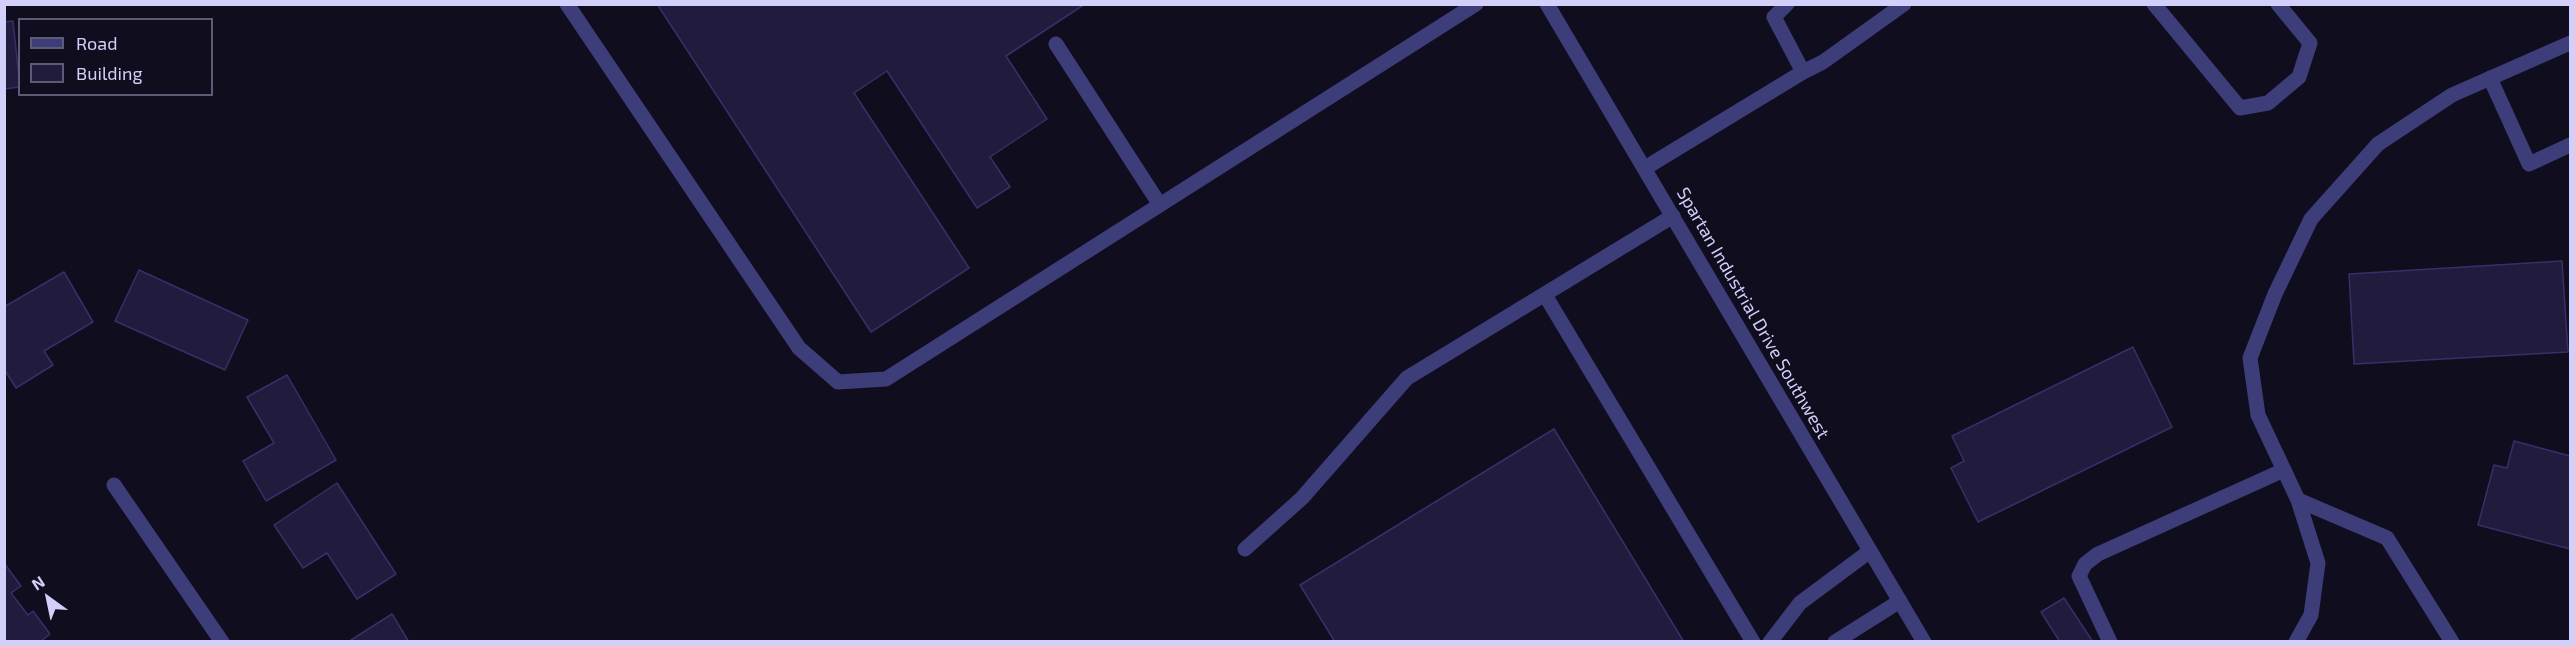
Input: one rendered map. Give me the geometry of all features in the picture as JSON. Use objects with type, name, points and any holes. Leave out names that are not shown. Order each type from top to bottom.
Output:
[{"type":"street","points":[[567,4],[799,348],[838,382],[886,379],[1476,4]]},
{"type":"street","name":"Spartan Industrial Drive Southwest","points":[[1547,4],[1924,642]]},
{"type":"street","points":[[1787,4],[1774,17],[1803,72]]},
{"type":"street","points":[[1645,168],[1823,62],[1904,4]]},
{"type":"street","points":[[2154,4],[2241,108],[2268,102],[2299,77],[2310,43],[2278,4]]},
{"type":"street","points":[[2296,642],[2311,615],[2318,562],[2298,500],[2258,415],[2250,358],[2275,294],[2311,219],[2378,144],[2452,95],[2571,43]]},
{"type":"street","points":[[1056,44],[1160,206]]},
{"type":"street","points":[[2490,78],[2529,164],[2571,145]]},
{"type":"street","points":[[1245,549],[1302,498],[1407,378],[1673,216]]},
{"type":"street","points":[[1545,295],[1753,642]]},
{"type":"street","points":[[2110,642],[2079,576],[2085,564],[2098,554],[2284,470]]},
{"type":"street","points":[[114,486],[222,642]]},
{"type":"street","points":[[2298,500],[2387,538],[2452,642]]},
{"type":"street","points":[[1770,642],[1800,603],[1870,551]]},
{"type":"street","points":[[1835,642],[1900,601]]},
{"type":"building","points":[[657,4],[1085,4],[1006,56],[1047,119],[990,157],[1010,187],[977,208],[887,71],[854,93],[969,268],[871,332]]},
{"type":"building","points":[[13,21],[18,87],[4,89],[4,22]]},
{"type":"building","points":[[2562,261],[2568,352],[2354,364],[2349,274]]},
{"type":"building","points":[[139,270],[248,320],[225,370],[115,321]]},
{"type":"building","points":[[64,272],[93,322],[44,351],[53,365],[16,388],[4,369],[4,307]]},
{"type":"building","points":[[2133,347],[2172,427],[1978,522],[1951,468],[1964,461],[1952,436]]},
{"type":"building","points":[[287,375],[336,460],[266,501],[243,461],[274,443],[247,397]]},
{"type":"building","points":[[1554,429],[1684,642],[1335,642],[1300,585]]},
{"type":"building","points":[[2514,441],[2570,456],[2570,549],[2478,525],[2494,465],[2507,468]]},
{"type":"building","points":[[337,483],[396,574],[357,599],[327,553],[303,568],[274,525]]},
{"type":"building","points":[[4,563],[21,586],[11,593],[28,615],[33,611],[50,634],[40,642],[4,642]]},
{"type":"building","points":[[2064,598],[2093,642],[2060,642],[2041,612]]},
{"type":"building","points":[[392,614],[409,642],[352,642],[351,640]]}]
